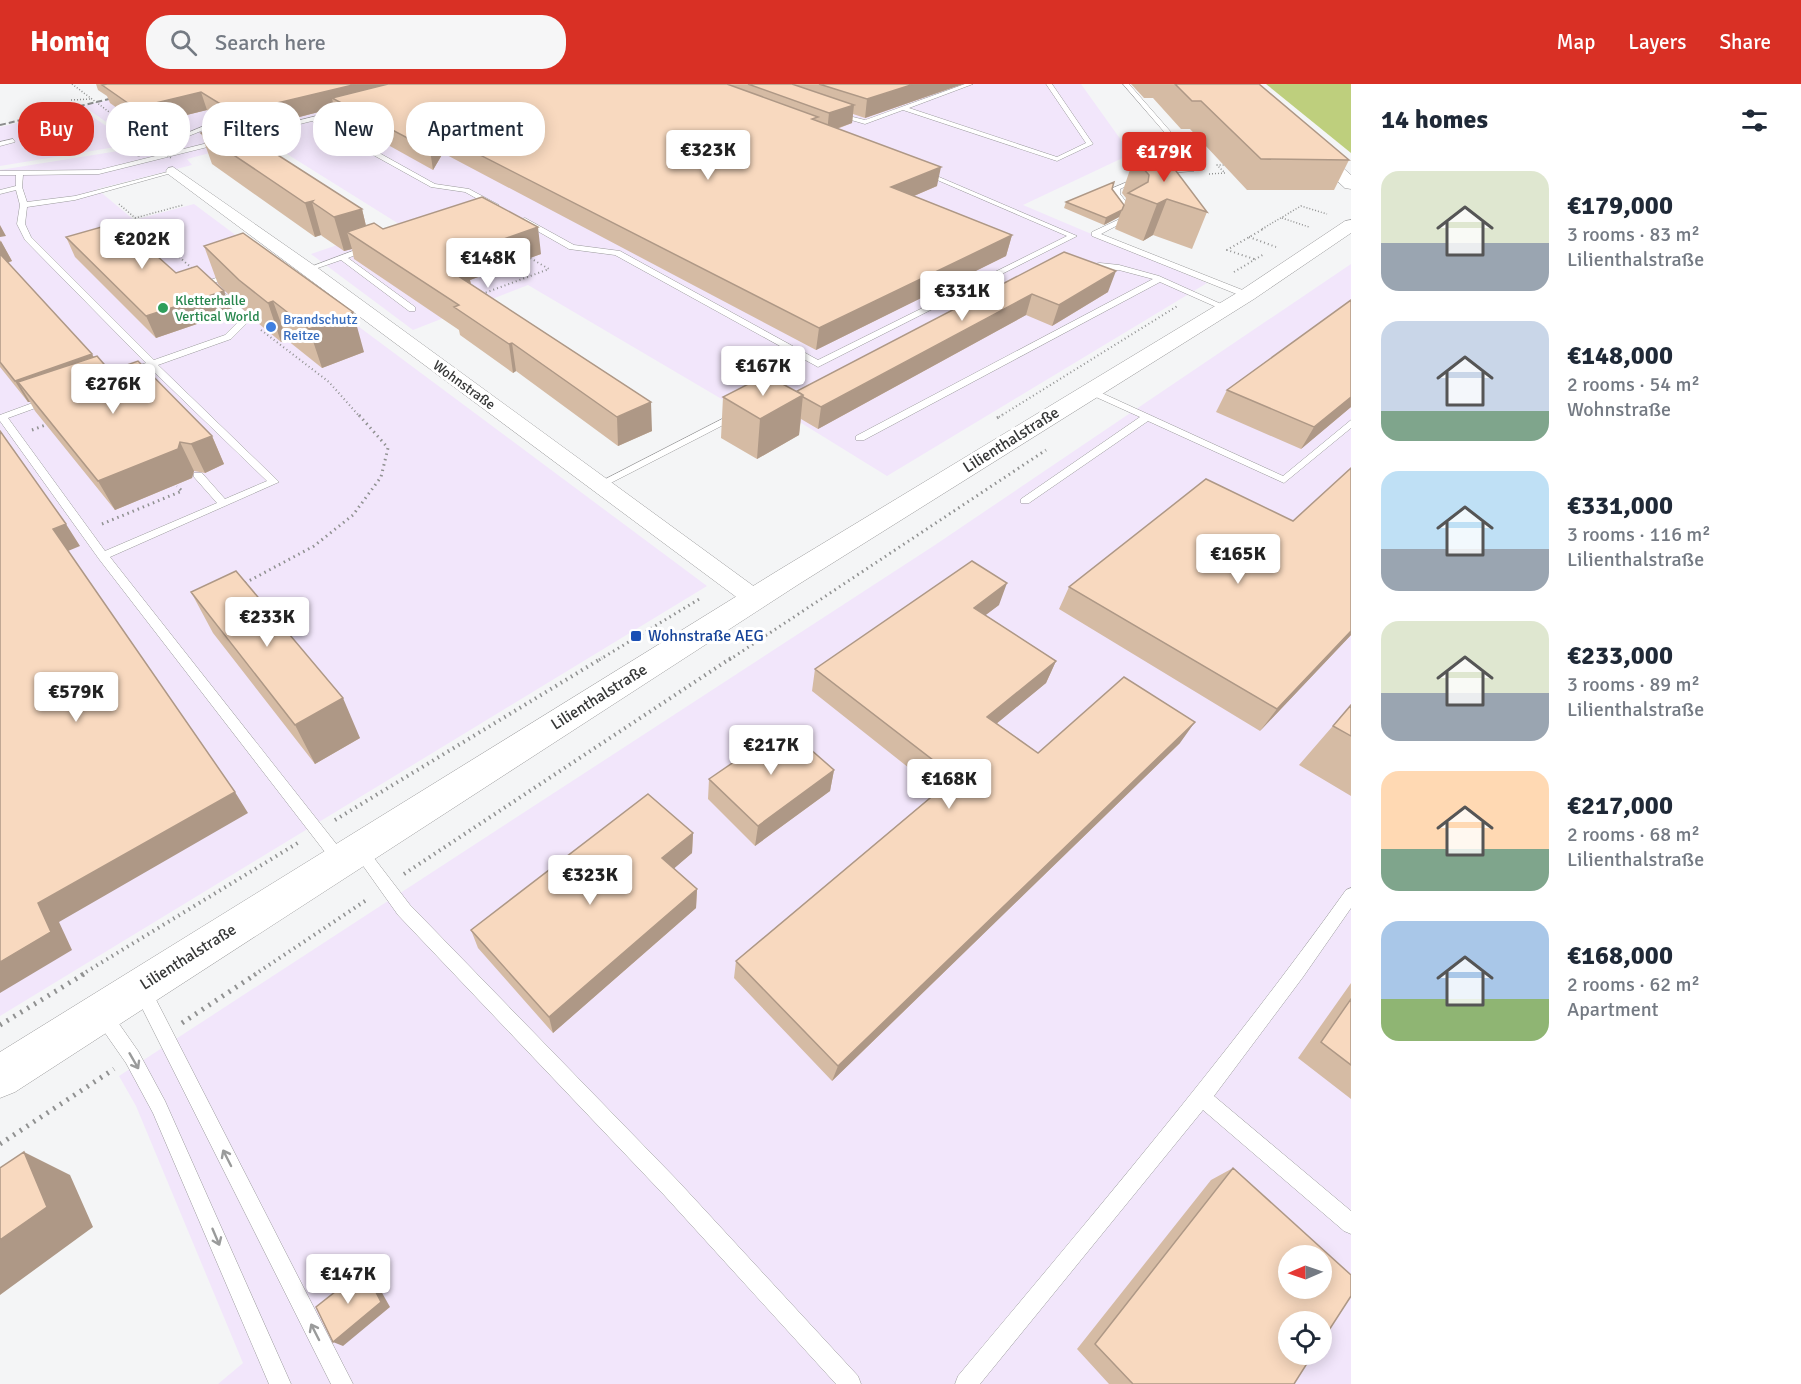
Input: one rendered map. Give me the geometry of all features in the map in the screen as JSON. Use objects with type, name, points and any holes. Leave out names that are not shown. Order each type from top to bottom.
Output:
[{"type":"main road","points":[[1240,84],[1351,184]]},
{"type":"main road","name":"Lilienthalstraße","points":[[0,1077],[755,599],[1247,295],[1351,225]]},
{"type":"street","name":"Wohnstraße","points":[[172,164],[202,194],[309,268],[755,599]]},
{"type":"lane","points":[[827,111],[865,122],[970,84]]},
{"type":"lane","points":[[903,108],[1057,159],[1090,144],[1049,84]]},
{"type":"lane","points":[[1126,84],[1175,140],[1192,170],[1152,173],[1117,188],[1116,194],[1130,212],[1129,217],[1095,234],[1247,295]]},
{"type":"lane","points":[[0,173],[99,172],[313,119]]},
{"type":"lane","points":[[99,172],[202,129]]},
{"type":"lane","points":[[0,144],[13,141]]},
{"type":"lane","points":[[380,156],[434,186],[467,190],[498,207]]},
{"type":"lane","points":[[24,205],[75,198],[104,191],[172,164]]},
{"type":"lane","points":[[508,213],[572,247],[617,254],[818,364],[1072,236],[916,170]]},
{"type":"lane","points":[[20,172],[19,187],[24,205],[21,224],[28,238],[152,364],[274,482],[103,556]]},
{"type":"lane","points":[[0,192],[19,187]]},
{"type":"lane","points":[[309,268],[376,246]]},
{"type":"lane","points":[[342,257],[412,309]]},
{"type":"lane","points":[[1074,270],[1089,266],[1112,266],[1158,280],[1226,308]]},
{"type":"lane","points":[[131,371],[228,337],[247,318],[208,282],[242,271]]},
{"type":"lane","points":[[860,438],[1158,280]]},
{"type":"lane","points":[[1090,392],[1284,480],[1351,423]]},
{"type":"lane","points":[[56,398],[1,417],[103,556],[349,854],[387,886],[411,918],[671,1188],[850,1384]]},
{"type":"lane","points":[[1024,501],[1148,417]]},
{"type":"lane","points":[[599,484],[730,418]]},
{"type":"lane","points":[[198,476],[224,504]]},
{"type":"lane","points":[[966,1384],[1202,1097],[1348,906]]},
{"type":"lane","points":[[141,987],[342,1384]]},
{"type":"lane","points":[[101,1012],[132,1057],[159,1107],[280,1384]]},
{"type":"lane","points":[[1202,1097],[1351,1224]]},
{"type":"path","points":[[72,84],[106,109]]},
{"type":"path","points":[[71,100],[92,99]]},
{"type":"path","points":[[164,156],[172,164]]},
{"type":"path","points":[[1192,170],[1205,174],[1225,173],[1217,165],[1228,165]]},
{"type":"path","points":[[104,191],[208,282]]},
{"type":"path","points":[[135,218],[186,204]]},
{"type":"path","points":[[1254,260],[1227,250],[1301,206],[1329,215]]},
{"type":"path","points":[[1281,218],[1310,228]]},
{"type":"path","points":[[1248,237],[1276,247]]},
{"type":"path","points":[[476,297],[549,269],[530,258]]},
{"type":"path","points":[[228,337],[262,330],[329,382],[387,448],[381,477],[353,515],[314,546],[245,583]]},
{"type":"path","points":[[26,432],[60,420]]},
{"type":"path","points":[[166,1034],[1048,448]]},
{"type":"path","points":[[85,531],[182,491],[177,486]]},
{"type":"path","points":[[0,1144],[132,1057]]},
{"type":"shaded area","points":[[176,84],[1081,84],[1131,154],[1023,205],[1207,283],[887,476],[748,390],[725,401],[528,285],[413,330],[311,254],[399,224],[290,156],[301,156],[301,102],[202,102],[202,155],[187,159],[192,165],[97,189],[134,220],[194,204],[707,586],[0,1016],[0,170],[106,153],[106,156],[190,156],[190,102],[106,102],[106,122],[94,114],[94,103]]},
{"type":"shaded area","points":[[94,118],[106,126],[106,149],[94,151]]},
{"type":"shaded area","points":[[18,123],[18,156],[61,156],[0,166],[0,127]]},
{"type":"shaded area","points":[[1351,264],[1351,1384],[218,1384],[243,1363],[136,1106],[119,1076],[935,545]]},
{"type":"green space","points":[[1266,84],[1351,84],[1351,153]]},
{"type":"building","points":[[357,84],[281,102],[217,102],[201,92],[160,102],[126,102],[102,85]]},
{"type":"building","points":[[388,84],[727,84],[818,117],[812,119],[941,167],[891,187],[1012,235],[819,328],[482,156],[545,156],[545,102],[406,102],[406,137],[394,131],[394,102],[340,102],[332,98]]},
{"type":"building","points":[[748,84],[792,84],[854,105],[829,113]]},
{"type":"building","points":[[819,84],[914,84],[867,99]]},
{"type":"building","points":[[1175,84],[1259,84],[1349,160],[1261,159],[1201,101],[1192,101]]},
{"type":"building","points":[[1137,154],[1164,155],[1207,212],[1167,199],[1157,204],[1128,193],[1148,182],[1149,175],[1134,158]]},
{"type":"building","points":[[235,156],[279,156],[362,209],[334,217],[313,201],[305,203]]},
{"type":"building","points":[[1114,182],[1112,189],[1124,205],[1122,210],[1106,218],[1066,202]]},
{"type":"building","points":[[482,197],[538,227],[456,256],[467,264],[449,270],[651,402],[617,417],[512,343],[509,344],[454,307],[459,305],[347,232],[374,223],[383,229]]},
{"type":"building","points":[[119,222],[176,273],[197,266],[224,291],[146,316],[66,237]]},
{"type":"building","points":[[243,233],[353,312],[309,329],[273,301],[268,303],[239,280],[204,246]]},
{"type":"building","points":[[1064,252],[1116,271],[1059,305],[1032,294],[821,407],[797,391]]},
{"type":"building","points":[[0,254],[92,354],[15,381],[0,362]]},
{"type":"building","points":[[1351,300],[1351,397],[1314,427],[1227,390]]},
{"type":"building","points":[[97,356],[110,371],[138,361],[212,436],[191,444],[180,442],[178,449],[98,481],[18,382]]},
{"type":"building","points":[[766,375],[803,395],[760,419],[723,397]]},
{"type":"building","points":[[0,431],[66,524],[53,529],[235,792],[38,903],[51,932],[0,962]]},
{"type":"building","points":[[1351,468],[1351,631],[1277,709],[1069,587],[1206,479],[1293,521]]},
{"type":"building","points":[[972,561],[1007,583],[974,608],[1056,661],[987,717],[1038,753],[1124,677],[1195,722],[838,1066],[736,961],[955,777],[815,669]]},
{"type":"building","points":[[236,571],[343,698],[295,725],[191,592]]},
{"type":"building","points":[[1351,705],[1351,736],[1333,726]]},
{"type":"building","points":[[785,727],[834,770],[758,826],[709,779]]},
{"type":"building","points":[[648,794],[693,833],[662,858],[697,889],[549,1017],[471,930]]},
{"type":"building","points":[[1351,999],[1351,1065],[1321,1042]]},
{"type":"building","points":[[24,1152],[47,1207],[0,1240],[0,1168]]},
{"type":"building","points":[[1233,1168],[1318,1245],[1278,1245],[1278,1299],[1332,1299],[1332,1258],[1351,1275],[1351,1296],[1332,1325],[1332,1311],[1278,1311],[1278,1365],[1306,1365],[1294,1384],[1133,1384],[1095,1344]]},
{"type":"building","points":[[364,1269],[381,1302],[333,1342],[316,1307]]},
{"type":"railway","points":[[0,125],[126,95]]},
{"type":"place","name":"Kletterhalle Vertical World","points":[[163,308]]},
{"type":"place","name":"Brandschutz Reitze","points":[[271,327]]},
{"type":"place","name":"Wohnstraße AEG","points":[[636,636]]}]
